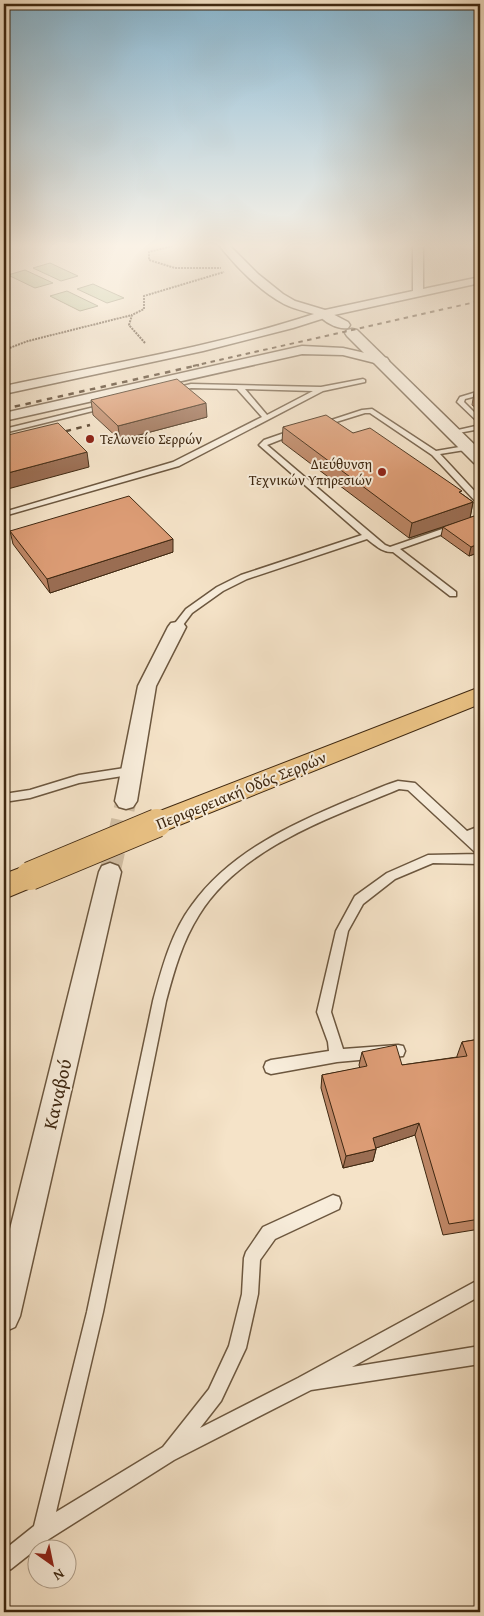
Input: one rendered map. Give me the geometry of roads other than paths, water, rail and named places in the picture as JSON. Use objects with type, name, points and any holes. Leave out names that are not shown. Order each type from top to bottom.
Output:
[{"type":"main road","name":"Περιφερειακή Οδός Σερρών","points":[[17,882],[157,823],[480,695]]},
{"type":"street","points":[[4,390],[157,357],[303,321]]},
{"type":"street","points":[[336,321],[348,329],[383,361],[480,458]]},
{"type":"street","points":[[4,418],[315,348],[340,350],[383,361]]},
{"type":"street","points":[[126,801],[147,686],[177,627]]},
{"type":"street","name":"Καναβού","points":[[4,1316],[110,872]]},
{"type":"lane","points":[[163,393],[191,386],[321,389],[363,381]]},
{"type":"lane","points":[[239,387],[266,418]]},
{"type":"lane","points":[[4,514],[176,464],[321,389]]},
{"type":"lane","points":[[480,393],[462,398],[460,402],[480,422]]},
{"type":"lane","points":[[4,432],[116,404]]},
{"type":"lane","points":[[311,428],[364,411],[372,411],[435,453],[480,501]]},
{"type":"lane","points":[[453,432],[480,427]]},
{"type":"lane","points":[[302,430],[263,445],[382,547],[395,549],[480,518]]},
{"type":"lane","points":[[435,453],[468,447]]},
{"type":"lane","points":[[177,627],[189,611],[220,588],[244,577],[368,536]]},
{"type":"lane","points":[[395,549],[453,594]]},
{"type":"lane","points":[[4,798],[30,794],[79,779],[131,771]]},
{"type":"lane","points":[[42,1532],[94,1315],[137,1104],[162,994],[177,945],[192,914],[210,891],[237,865],[277,837],[398,786],[411,786],[480,850]]},
{"type":"lane","points":[[467,838],[480,830]]},
{"type":"lane","points":[[337,1056],[335,1042],[324,1012],[342,931],[359,900],[391,876],[432,858],[480,859]]},
{"type":"lane","points":[[271,1067],[337,1056],[398,1051]]},
{"type":"lane","points":[[168,1454],[215,1395],[237,1348],[250,1294],[252,1258],[269,1233],[333,1203]]},
{"type":"lane","points":[[4,1562],[42,1532],[168,1454],[304,1384],[480,1287]]},
{"type":"lane","points":[[304,1384],[480,1355]]},
{"type":"tunnel","points":[[110,872],[126,801]]},
{"type":"railway","points":[[193,366],[390,321]]},
{"type":"railway","points":[[4,409],[199,365]]},
{"type":"railway","points":[[55,434],[90,425]]},
{"type":"place","name":"Τελωνείο Σερρών","points":[[90,439]]},
{"type":"place","name":"Διεύθυνση Τεχνικών Υπηρεσιών","points":[[382,472]]}]
